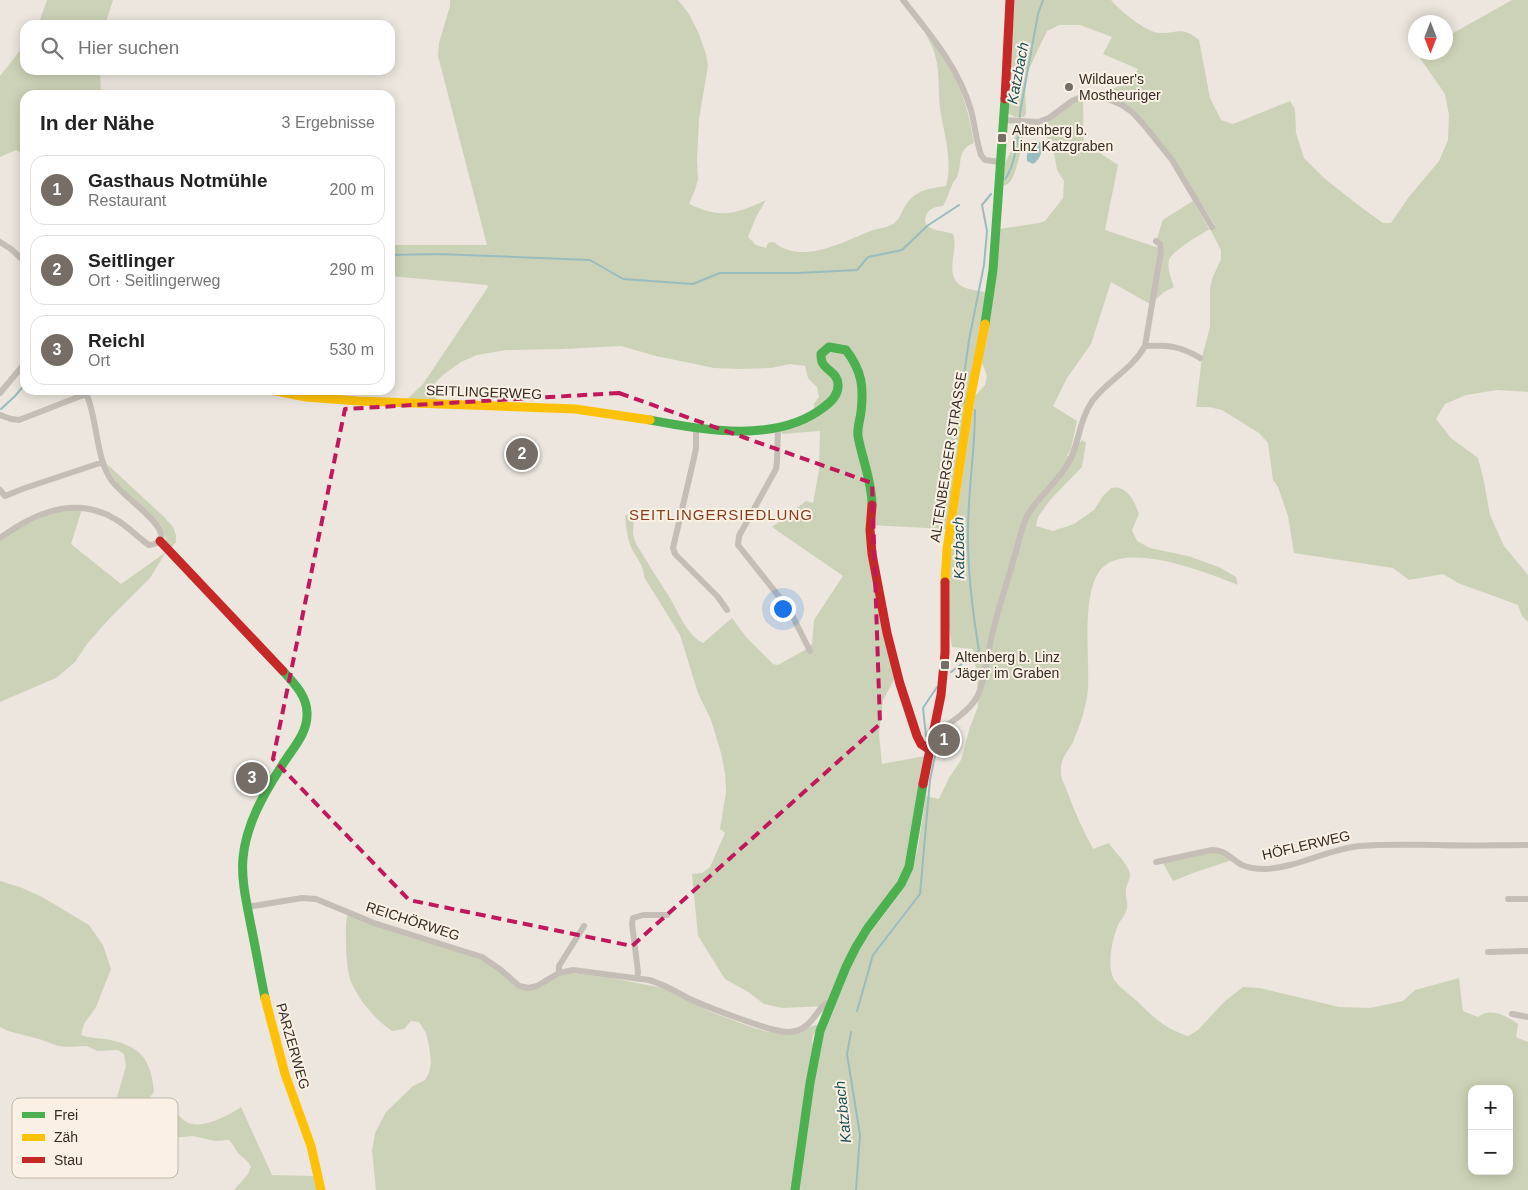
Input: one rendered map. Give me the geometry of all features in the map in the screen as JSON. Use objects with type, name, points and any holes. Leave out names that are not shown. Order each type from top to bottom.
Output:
[{"type":"street","points":[[903,0],[953,67],[971,111],[981,155],[985,160],[1000,162]]},
{"type":"street","name":"ALTENBERGER STRASSE","points":[[795,1190],[814,1058],[820,1031],[856,947],[867,929],[897,890],[909,867],[924,779],[936,728],[945,665],[948,549],[969,406],[991,287],[995,250],[1010,0]]},
{"type":"street","points":[[1003,120],[1038,122],[1049,118],[1072,101],[1081,97],[1091,96],[1108,99],[1122,105],[1132,112],[1144,125],[1172,160],[1212,227]]},
{"type":"street","points":[[936,728],[944,727],[968,709],[978,694],[994,623],[1029,512],[1065,469],[1073,452],[1081,424],[1093,401],[1108,384],[1133,363],[1146,346],[1161,251],[1160,244],[1156,241]]},
{"type":"street","points":[[0,242],[20,257]]},
{"type":"street","points":[[1146,346],[1174,346],[1200,358]]},
{"type":"street","name":"SEITLINGERWEG","points":[[300,395],[360,402],[572,409],[696,428],[744,432],[778,428],[803,419],[829,404],[838,392],[838,381],[836,376],[822,362],[821,354],[823,350],[834,347],[846,350],[858,366],[862,383],[858,434],[872,491],[870,543],[887,633],[916,736],[921,744],[930,750]]},
{"type":"street","points":[[0,393],[20,369]]},
{"type":"street","points":[[0,415],[19,420],[79,395]]},
{"type":"street","points":[[0,538],[43,514],[73,507],[86,508],[114,518],[149,545],[160,542],[162,538],[155,523],[116,487],[111,480],[103,462],[94,414],[87,395]]},
{"type":"street","points":[[696,428],[696,448],[673,548],[675,554],[718,597],[727,610]]},
{"type":"street","points":[[778,428],[776,469],[739,536],[738,544],[789,609],[810,651]]},
{"type":"street","points":[[0,490],[5,496],[9,495],[24,488],[103,462]]},
{"type":"street","name":"PARZERWEG","points":[[160,542],[289,678],[299,690],[307,707],[306,726],[302,735],[272,782],[251,824],[242,864],[247,907],[275,1040],[289,1087],[312,1147],[316,1175],[321,1190]]},
{"type":"street","name":"HÖFLERWEG","points":[[1156,862],[1218,850],[1242,865],[1257,869],[1267,869],[1289,865],[1333,851],[1360,846],[1528,846]]},
{"type":"street","name":"REICHÖRWEG","points":[[247,907],[302,898],[316,899],[374,923],[482,957],[497,966],[520,986],[529,988],[537,986],[552,976],[573,970],[637,978],[660,983],[688,998],[715,1009],[782,1032],[796,1031],[807,1026],[825,1003],[831,1002]]},
{"type":"street","points":[[1508,899],[1528,898]]},
{"type":"street","points":[[637,978],[633,918],[643,915],[668,915]]},
{"type":"street","points":[[559,973],[559,966],[584,926]]},
{"type":"street","points":[[1488,952],[1528,951]]},
{"type":"street","points":[[1512,1014],[1528,1017]]},
{"type":"highlighted area","points":[[619,393],[872,483],[880,724],[632,946],[409,900],[273,759],[345,409]]},
{"type":"green space","points":[[47,0],[113,0],[107,20],[40,20]]},
{"type":"green space","points":[[450,0],[678,0],[689,14],[699,34],[708,66],[699,119],[698,179],[689,204],[710,212],[728,213],[745,209],[766,200],[756,217],[748,237],[756,245],[766,248],[768,243],[774,242],[784,249],[796,252],[821,250],[833,246],[893,224],[912,197],[922,191],[946,186],[949,167],[940,109],[938,68],[933,49],[925,34],[952,71],[958,84],[968,112],[974,143],[968,146],[962,153],[959,172],[943,206],[935,207],[927,213],[925,221],[934,230],[953,234],[955,243],[952,267],[955,280],[964,287],[986,292],[946,529],[869,525],[896,676],[883,700],[879,734],[882,764],[925,756],[905,866],[827,1006],[782,1008],[764,1004],[725,979],[698,936],[692,874],[702,873],[710,867],[725,833],[720,829],[726,792],[725,773],[711,720],[698,693],[680,635],[644,577],[641,565],[630,543],[625,515],[634,516],[633,534],[636,544],[684,624],[697,639],[703,643],[732,618],[747,638],[773,664],[778,665],[805,650],[812,644],[814,620],[843,576],[772,527],[806,501],[813,503],[819,470],[820,431],[782,434],[782,431],[814,410],[814,404],[819,397],[817,387],[808,378],[805,366],[790,364],[771,368],[714,368],[656,356],[621,346],[506,350],[477,355],[461,362],[435,383],[433,389],[439,402],[405,401],[423,384],[488,287],[487,285],[395,276],[395,245],[487,245],[438,56],[439,43]]},
{"type":"green space","points":[[1015,0],[1111,0],[1133,20],[1147,29],[1159,33],[1183,31],[1199,40],[1210,98],[1221,120],[1233,124],[1290,101],[1295,109],[1296,133],[1304,158],[1324,178],[1358,205],[1383,223],[1391,223],[1408,198],[1439,161],[1448,140],[1449,115],[1445,94],[1421,60],[1453,60],[1453,34],[1512,0],[1528,0],[1528,392],[1497,390],[1466,395],[1445,404],[1436,419],[1451,438],[1478,458],[1490,515],[1504,546],[1528,575],[1528,622],[1522,616],[1518,605],[1458,583],[1443,574],[1409,580],[1393,568],[1294,553],[1288,516],[1278,487],[1273,480],[1268,443],[1259,433],[1222,410],[1196,407],[1202,357],[1210,327],[1210,288],[1221,259],[1221,250],[1210,229],[1187,243],[1171,256],[1169,266],[1174,287],[1164,292],[1155,300],[1163,252],[1157,239],[1164,219],[1193,201],[1209,229],[1215,225],[1185,178],[1139,116],[1093,94],[1128,84],[1138,69],[1103,54],[1112,37],[1080,25],[1059,25],[1047,31],[1026,75],[1026,114],[1024,117],[1015,117],[1007,113]]},
{"type":"green space","points":[[20,50],[20,75],[100,75],[101,90],[20,90],[20,152],[16,150],[0,157],[0,76]]},
{"type":"green space","points":[[1083,99],[1084,150],[1100,153],[1118,165],[1105,230],[1159,248],[1150,304],[1111,282],[1091,344],[1067,378],[1053,406],[1077,421],[1071,449],[1067,456],[1072,456],[1082,440],[1086,443],[1082,467],[1050,500],[1038,517],[1036,526],[1053,531],[1074,524],[1094,510],[1111,488],[1118,488],[1129,495],[1139,514],[1132,530],[1137,541],[1150,548],[1188,556],[1219,567],[1236,577],[1238,585],[1191,568],[1154,559],[1136,558],[1120,559],[1107,564],[1098,573],[1093,586],[1089,603],[1088,688],[1086,702],[1076,736],[1063,760],[1061,773],[1062,780],[1082,828],[1093,849],[1109,843],[1129,871],[1130,877],[1126,887],[1127,906],[1125,915],[1118,925],[1112,945],[1110,961],[1112,975],[1120,987],[1155,1018],[1173,1030],[1188,1036],[1198,1030],[1224,1002],[1243,987],[1260,988],[1339,1007],[1370,1008],[1403,1001],[1415,990],[1459,978],[1463,1011],[1478,1017],[1488,1013],[1503,1016],[1518,1024],[1516,1037],[1528,1042],[1528,1190],[799,1190],[815,1075],[825,1026],[852,962],[865,940],[901,892],[913,869],[926,796],[939,799],[949,778],[961,760],[970,727],[978,707],[977,676],[973,649],[952,647],[949,626],[950,559],[975,396],[985,385],[987,376],[981,360],[997,268],[999,229],[1045,221],[1063,198],[1064,181],[1057,170],[1054,153],[1041,126],[1071,103]]},
{"type":"green space","points":[[1017,124],[1023,124],[1024,129],[1020,154],[1012,178],[1009,183],[1003,186],[1005,163],[1012,149]]},
{"type":"green space","points":[[107,464],[173,527],[176,542],[170,549],[159,524],[153,516],[123,489]]},
{"type":"green space","points":[[82,509],[71,544],[121,584],[166,552],[150,578],[109,619],[87,644],[75,662],[56,678],[0,702],[0,541],[17,529],[52,513]]},
{"type":"green space","points":[[1217,853],[1232,860],[1173,881],[1163,863]]},
{"type":"green space","points":[[0,881],[20,887],[42,897],[89,925],[103,945],[111,969],[96,1007],[84,1024],[81,1035],[117,1042],[135,1049],[146,1061],[150,1070],[154,1092],[149,1098],[117,1098],[126,1066],[124,1054],[118,1050],[97,1051],[87,1046],[58,1046],[0,1027]]},
{"type":"green space","points":[[348,914],[482,960],[527,990],[559,976],[571,973],[606,977],[663,988],[711,1012],[769,1032],[804,1029],[822,1023],[812,1038],[813,1045],[803,1103],[792,1190],[376,1190],[372,1151],[375,1133],[386,1112],[413,1086],[425,1080],[429,1073],[431,1062],[426,1033],[419,1022],[411,1021],[404,1029],[392,1031],[369,1010],[356,991],[350,980],[347,963],[346,921]]},
{"type":"green space","points":[[241,1107],[272,1175],[314,1176],[319,1190],[234,1190],[248,1174],[251,1167],[229,1140],[215,1141],[193,1136],[178,1137],[178,1114],[187,1122],[201,1124],[209,1123]]},
{"type":"water","points":[[1034,141],[1040,142],[1041,151],[1040,157],[1033,164],[1027,161],[1027,152]]},
{"type":"waterway","name":"Katzbach","points":[[1005,179],[1012,165],[1016,147],[1020,113],[1038,14],[1043,0]]},
{"type":"waterway","name":"Katzbach","points":[[966,405],[961,396],[969,340],[984,265],[987,231],[982,205],[991,194]]},
{"type":"waterway","points":[[395,255],[439,254],[590,260],[623,279],[693,284],[720,273],[798,273],[857,270],[868,257],[902,250],[927,226],[959,205]]},
{"type":"waterway","points":[[1,409],[20,390]]},
{"type":"waterway","name":"Katzbach","points":[[951,672],[979,651],[971,596],[968,554],[975,410]]},
{"type":"waterway","name":"Katzbach","points":[[926,736],[923,708],[937,687]]},
{"type":"waterway","name":"Katzbach","points":[[857,1011],[873,955],[920,894],[930,780],[935,756]]},
{"type":"waterway","name":"Katzbach","points":[[851,1032],[847,1054],[860,1135],[856,1190]]},
{"type":"traffic: fast","points":[[985,324],[993,270],[1005,99]]},
{"type":"traffic: fast","points":[[650,420],[716,430],[740,431],[763,430],[785,426],[805,419],[829,403],[834,398],[838,389],[838,382],[822,362],[821,354],[829,347],[846,350],[856,365],[861,380],[862,403],[858,436],[869,479],[872,505]]},
{"type":"traffic: fast","points":[[265,998],[245,892],[243,858],[248,834],[256,811],[274,778],[302,735],[307,721],[305,701],[283,671]]},
{"type":"traffic: fast","points":[[795,1190],[810,1083],[820,1031],[856,947],[867,929],[901,884],[909,867],[923,784]]},
{"type":"traffic: slow","points":[[945,582],[947,549],[969,405],[985,324]]},
{"type":"traffic: slow","points":[[296,395],[358,401],[575,409],[650,420]]},
{"type":"traffic: slow","points":[[265,998],[285,1074],[311,1146],[321,1190]]},
{"type":"traffic: jam","points":[[1005,99],[1010,0]]},
{"type":"traffic: jam","points":[[872,505],[870,530],[872,554],[887,633],[900,684],[917,736],[921,744],[930,750]]},
{"type":"traffic: jam","points":[[160,541],[283,671]]},
{"type":"traffic: jam","points":[[923,784],[941,695],[945,653],[945,582]]},
{"type":"place","name":"Wildauer's Mostheuriger","points":[[1069,87]]},
{"type":"place","name":"Altenberg b. Linz Katzgraben","points":[[1002,138]]},
{"type":"place","name":"Seitlinger","points":[[522,454]]},
{"type":"place","name":"Altenberg b. Linz Jäger im Graben","points":[[945,665]]},
{"type":"place","name":"Gasthaus Notmühle","points":[[944,740]]},
{"type":"place","name":"Reichl","points":[[252,778]]},
{"type":"district","name":"SEITLINGERSIEDLUNG","points":[[721,515]]}]
